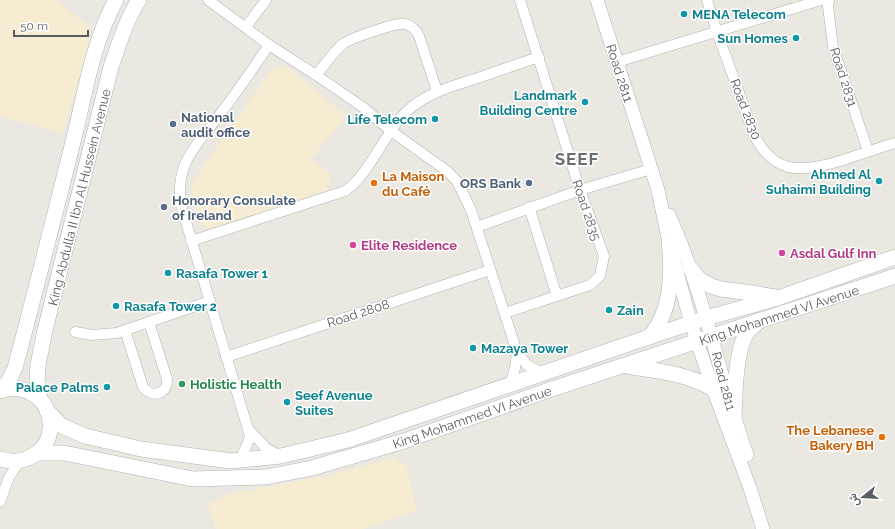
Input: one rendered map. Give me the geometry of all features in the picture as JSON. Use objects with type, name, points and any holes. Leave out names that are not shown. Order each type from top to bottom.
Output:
[{"type":"main road","name":"King Abdulla II Ibn Al Hussein Avenue","points":[[0,390],[8,382],[15,368],[72,148],[89,73],[100,35],[116,0]]},
{"type":"main road","name":"King Abdulla II Ibn Al Hussein Avenue","points":[[38,453],[45,444],[49,433],[50,422],[38,381],[38,365],[45,330],[111,67],[138,2]]},
{"type":"main road","points":[[649,337],[656,330],[668,294],[672,263],[669,243]]},
{"type":"main road","name":"King Mohammed VI Avenue","points":[[0,390],[15,388],[33,394],[62,426],[85,436],[148,450],[215,459],[240,461],[281,456],[348,440],[706,318],[778,298],[895,256]]},
{"type":"main road","points":[[690,268],[699,279],[721,290],[752,293],[778,298]]},
{"type":"main road","name":"King Mohammed VI Avenue","points":[[38,453],[64,453],[193,479],[266,477],[312,468],[404,441],[549,390],[895,276]]},
{"type":"main road","points":[[734,418],[738,367],[742,344],[749,330],[759,321]]},
{"type":"main road","points":[[624,366],[671,374],[700,381],[713,389]]},
{"type":"main road","points":[[0,459],[8,462],[20,462],[38,453]]},
{"type":"street","points":[[208,0],[270,45],[364,108],[391,131],[447,171],[457,181],[477,227],[517,352],[527,365],[542,373]]},
{"type":"street","points":[[246,27],[266,0]]},
{"type":"street","name":"Road 2835","points":[[504,313],[590,285],[600,276],[604,256],[580,190],[520,0]]},
{"type":"street","name":"Road 2811","points":[[597,0],[658,190],[675,228],[690,268],[712,336],[734,418],[770,529]]},
{"type":"street","name":"Road 2830","points":[[707,0],[755,137],[768,156],[778,163],[789,167],[801,169],[813,168],[895,143]]},
{"type":"street","points":[[617,62],[821,0]]},
{"type":"street","name":"Road 2831","points":[[829,0],[828,6],[833,47],[868,151]]},
{"type":"street","points":[[316,75],[339,48],[348,41],[394,25],[406,24],[416,30],[419,36],[438,91]]},
{"type":"street","points":[[240,461],[250,437],[191,241],[179,197],[179,188],[181,173],[190,152],[223,111],[270,45]]},
{"type":"street","points":[[191,241],[345,191],[358,179],[391,131],[407,111],[438,91],[539,57]]},
{"type":"street","points":[[477,227],[529,207],[580,190],[651,169]]},
{"type":"street","name":"Road 2811","points":[[658,190],[669,243],[691,323],[713,389],[750,488],[763,529]]},
{"type":"street","points":[[529,207],[557,296]]},
{"type":"street","name":"Road 2808","points":[[226,357],[490,270]]},
{"type":"street","points":[[75,332],[100,335],[125,330],[210,301]]},
{"type":"street","points":[[125,330],[143,387],[153,394],[160,393],[166,387],[167,379],[150,322]]},
{"type":"street","points":[[510,385],[517,352]]},
{"type":"street","points":[[248,429],[266,448],[281,456]]},
{"type":"street","points":[[0,502],[9,477],[20,462]]},
{"type":"sand","points":[[0,0],[56,0],[88,25],[90,41],[63,133],[0,116]]},
{"type":"sand","points":[[285,65],[346,116],[311,159],[331,174],[326,192],[209,231],[197,218],[191,184],[272,69]]},
{"type":"sand","points":[[394,457],[407,467],[417,511],[363,529],[216,529],[208,505],[228,494],[331,475]]},
{"type":"place","name":"MENA Telecom","points":[[684,14]]},
{"type":"place","name":"Sun Homes","points":[[796,38]]},
{"type":"place","name":"Landmark Building Centre","points":[[585,102]]},
{"type":"place","name":"Life Telecom","points":[[435,119]]},
{"type":"place","name":"National audit office","points":[[173,124]]},
{"type":"place","name":"Ahmed Al Suhaimi Building","points":[[879,181]]},
{"type":"place","name":"La Maison du Café","points":[[374,183]]},
{"type":"place","name":"ORS Bank","points":[[529,183]]},
{"type":"place","name":"Honorary Consulate of Ireland","points":[[164,207]]},
{"type":"place","name":"Elite Residence","points":[[353,245]]},
{"type":"place","name":"Asdal Gulf Inn","points":[[782,253]]},
{"type":"place","name":"Rasafa Tower 1","points":[[168,273]]},
{"type":"place","name":"Rasafa Tower 2","points":[[116,306]]},
{"type":"place","name":"Zain","points":[[609,310]]},
{"type":"place","name":"Mazaya Tower","points":[[473,348]]},
{"type":"place","name":"Holistic Health","points":[[182,384]]},
{"type":"place","name":"Palace Palms","points":[[107,387]]},
{"type":"place","name":"Seef Avenue Suites","points":[[287,402]]},
{"type":"place","name":"The Lebanese Bakery BH","points":[[882,437]]},
{"type":"district","name":"SEEF","points":[[577,159]]}]
